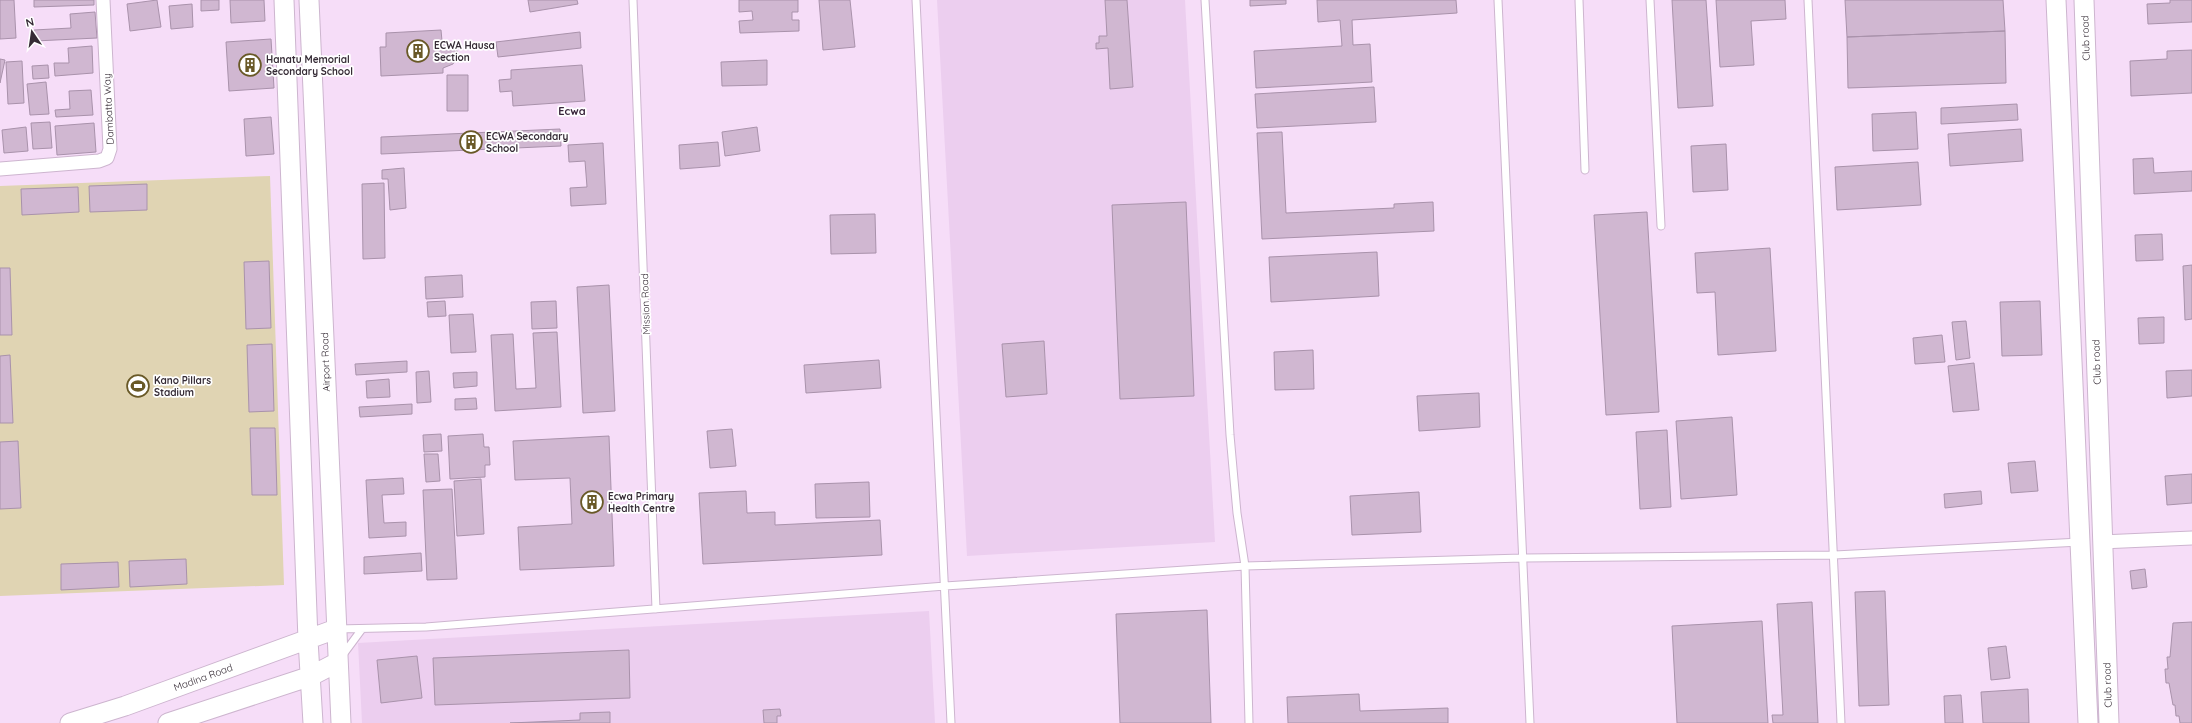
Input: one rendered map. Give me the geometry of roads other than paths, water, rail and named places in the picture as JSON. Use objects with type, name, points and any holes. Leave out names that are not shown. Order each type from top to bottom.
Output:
[{"type":"main road","points":[[284,0],[308,640],[313,723]]},
{"type":"main road","name":"Airport Road","points":[[309,0],[341,723]]},
{"type":"main road","points":[[2056,0],[2088,723]]},
{"type":"main road","name":"Club road","points":[[2084,0],[2108,723]]},
{"type":"main road","points":[[2081,567],[2102,566]]},
{"type":"main road","name":"Madina Road","points":[[70,723],[125,706],[336,629]]},
{"type":"main road","points":[[168,723],[311,676],[338,662]]},
{"type":"street","name":"Dambatta Way","points":[[0,169],[99,162],[107,158],[110,149],[103,0]]},
{"type":"street","points":[[2101,542],[2192,538]]},
{"type":"lane","name":"Mission Road","points":[[633,0],[656,609]]},
{"type":"lane","points":[[916,0],[952,723]]},
{"type":"lane","points":[[1205,0],[1230,435],[1237,514],[1245,566],[1249,723]]},
{"type":"lane","points":[[1498,0],[1530,723]]},
{"type":"lane","points":[[1579,0],[1585,170]]},
{"type":"lane","points":[[1650,0],[1660,226]]},
{"type":"lane","points":[[1808,0],[1835,555],[1841,723]]},
{"type":"lane","points":[[336,629],[426,627],[945,586],[1245,566],[1522,558],[1835,555],[2080,542]]},
{"type":"lane","points":[[338,662],[362,629]]},
{"type":"place","name":"ECWA Hausa Section","points":[[418,51]]},
{"type":"place","name":"Hanatu Memorial Secondary School","points":[[250,65]]},
{"type":"place","name":"ECWA Secondary School","points":[[471,142]]},
{"type":"place","name":"Kano Pillars Stadium","points":[[138,386]]},
{"type":"place","name":"Ecwa Primary Health Centre","points":[[592,502]]},
{"type":"district","name":"Ecwa","points":[[572,111]]}]
